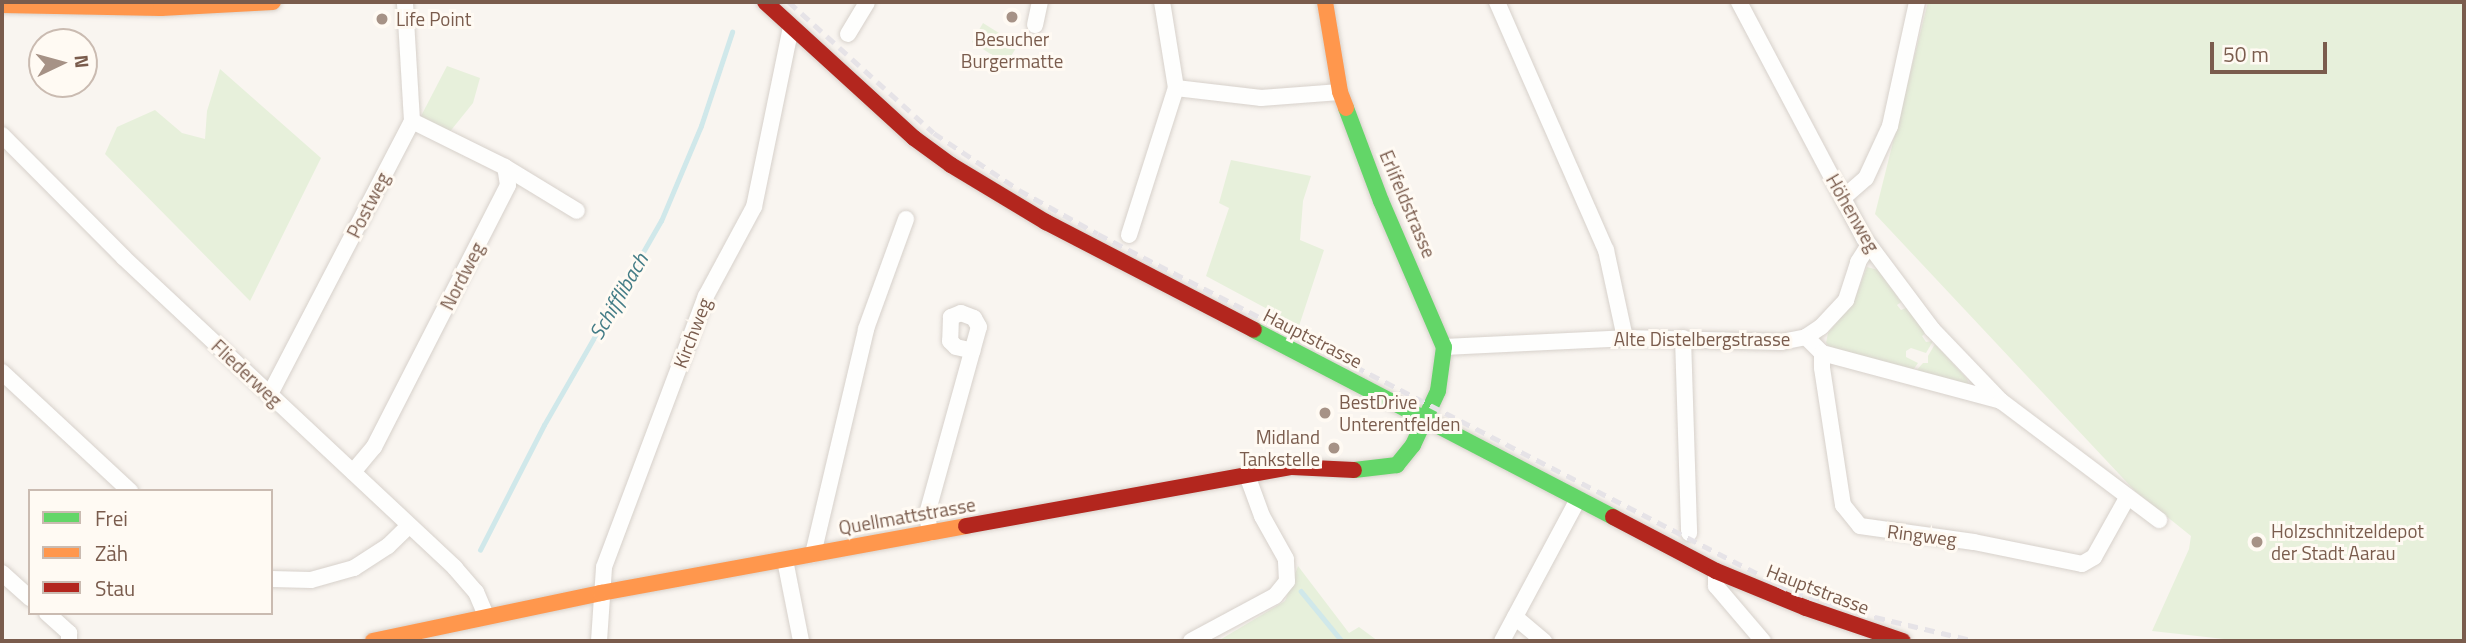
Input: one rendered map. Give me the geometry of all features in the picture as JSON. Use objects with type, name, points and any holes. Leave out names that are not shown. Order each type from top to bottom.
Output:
[{"type":"main road","points":[[2,5],[161,8],[273,2]]},
{"type":"main road","name":"Hauptstrasse","points":[[765,2],[857,88],[951,165],[1093,247],[1716,571],[1894,640]]},
{"type":"main road","name":"Erlifeldstrasse","points":[[1325,2],[1340,92],[1381,201],[1444,347]]},
{"type":"main road","points":[[1424,418],[1438,391],[1444,347]]},
{"type":"main road","name":"Quellmattstrasse","points":[[373,641],[601,593],[1292,467],[1382,470],[1397,465],[1408,454],[1424,418]]},
{"type":"street","points":[[405,2],[412,121],[505,167],[577,211]]},
{"type":"street","points":[[848,34],[867,2]]},
{"type":"street","points":[[1035,25],[1040,2]]},
{"type":"street","points":[[1129,235],[1176,88],[1162,2]]},
{"type":"street","points":[[1497,2],[1606,250],[1625,338]]},
{"type":"street","name":"Höhenweg","points":[[1739,2],[1869,245],[1932,329],[2001,401]]},
{"type":"street","points":[[1843,198],[1866,178],[1890,125],[1917,2]]},
{"type":"street","name":"Kirchweg","points":[[599,641],[604,567],[706,296],[754,207],[791,26]]},
{"type":"street","points":[[1176,88],[1261,98],[1340,92]]},
{"type":"street","name":"Postweg","points":[[270,394],[412,121]]},
{"type":"street","name":"Fliederweg","points":[[2,135],[123,257],[353,472],[476,592],[486,617]]},
{"type":"street","name":"Nordweg","points":[[353,472],[374,447],[508,185],[505,167]]},
{"type":"street","points":[[813,554],[866,329],[906,219]]},
{"type":"street","points":[[1806,337],[1821,327],[1846,300],[1858,262],[1869,245]]},
{"type":"street","name":"Alte Distelbergstrasse","points":[[1444,347],[1625,338],[1781,342],[1806,337],[1822,353],[2001,401],[2159,520]]},
{"type":"street","points":[[1683,338],[1689,443],[1689,533]]},
{"type":"street","points":[[929,533],[927,514],[973,351]]},
{"type":"street","name":"Ringweg","points":[[1822,353],[1843,505],[1860,526],[1973,542],[2082,564],[2094,557],[2127,498]]},
{"type":"street","points":[[2,372],[128,489]]},
{"type":"street","points":[[1191,641],[1275,596],[1287,581],[1286,559],[1262,516],[1247,475]]},
{"type":"street","points":[[1502,641],[1578,499]]},
{"type":"street","points":[[273,579],[311,580],[354,568],[388,546],[409,526]]},
{"type":"street","points":[[785,560],[801,641]]},
{"type":"street","points":[[1716,571],[1716,586],[1763,641]]},
{"type":"street","points":[[2,573],[28,596]]},
{"type":"street","points":[[49,615],[69,633],[69,641]]},
{"type":"street","points":[[1515,617],[1544,641]]},
{"type":"green space","points":[[1928,2],[2464,2],[2464,641],[2242,641],[2152,631],[2189,549],[2191,536],[2135,491],[1875,214]]},
{"type":"green space","points":[[983,23],[1018,45],[1006,64],[972,42]]},
{"type":"green space","points":[[447,66],[480,78],[473,103],[448,134],[420,118]]},
{"type":"green space","points":[[220,69],[321,158],[250,301],[105,154],[117,127],[155,110],[182,133],[205,139],[207,111]]},
{"type":"green space","points":[[1231,160],[1311,176],[1303,201],[1300,240],[1324,250],[1299,326],[1206,276],[1229,208],[1219,203]]},
{"type":"green space","points":[[1867,267],[1878,270],[1901,302],[1897,305],[1901,310],[1906,308],[1926,333],[1922,336],[1926,342],[1933,341],[1926,353],[1911,348],[1906,351],[1906,357],[1918,363],[1913,370],[1831,349],[1826,343],[1828,333],[1853,303]]},
{"type":"green space","points":[[1935,344],[1967,379],[1969,385],[1916,371],[1923,363],[1928,363],[1928,356]]},
{"type":"green space","points":[[1298,566],[1349,633],[1359,627],[1378,641],[1218,641],[1285,601]]},
{"type":"waterway","name":"Schifflibach","points":[[480,550],[544,425],[661,221],[701,126],[732,32]]},
{"type":"waterway","points":[[1301,591],[1342,641]]},
{"type":"railway","points":[[789,2],[934,133],[1019,190],[1098,234],[1793,592],[1875,617],[1975,641]]},
{"type":"traffic: fast","points":[[1346,108],[1381,201],[1444,347],[1438,391],[1413,445],[1397,465],[1354,470]]},
{"type":"traffic: fast","points":[[1254,330],[1613,517]]},
{"type":"traffic: slow","points":[[2,5],[161,8],[273,2]]},
{"type":"traffic: slow","points":[[1325,2],[1340,92],[1346,108]]},
{"type":"traffic: slow","points":[[373,641],[601,593],[966,526]]},
{"type":"traffic: jam","points":[[765,2],[914,138],[951,165],[1046,222],[1254,330]]},
{"type":"traffic: jam","points":[[966,526],[1292,467],[1354,470]]},
{"type":"traffic: jam","points":[[1613,517],[1716,571],[1806,608],[1903,641]]},
{"type":"place","name":"Besucher Burgermatte","points":[[1012,17]]},
{"type":"place","name":"Life Point","points":[[382,19]]},
{"type":"place","name":"BestDrive Unterentfelden","points":[[1325,413]]},
{"type":"place","name":"Midland Tankstelle","points":[[1334,448]]},
{"type":"place","name":"Holzschnitzeldepot der Stadt Aarau","points":[[2257,542]]}]
